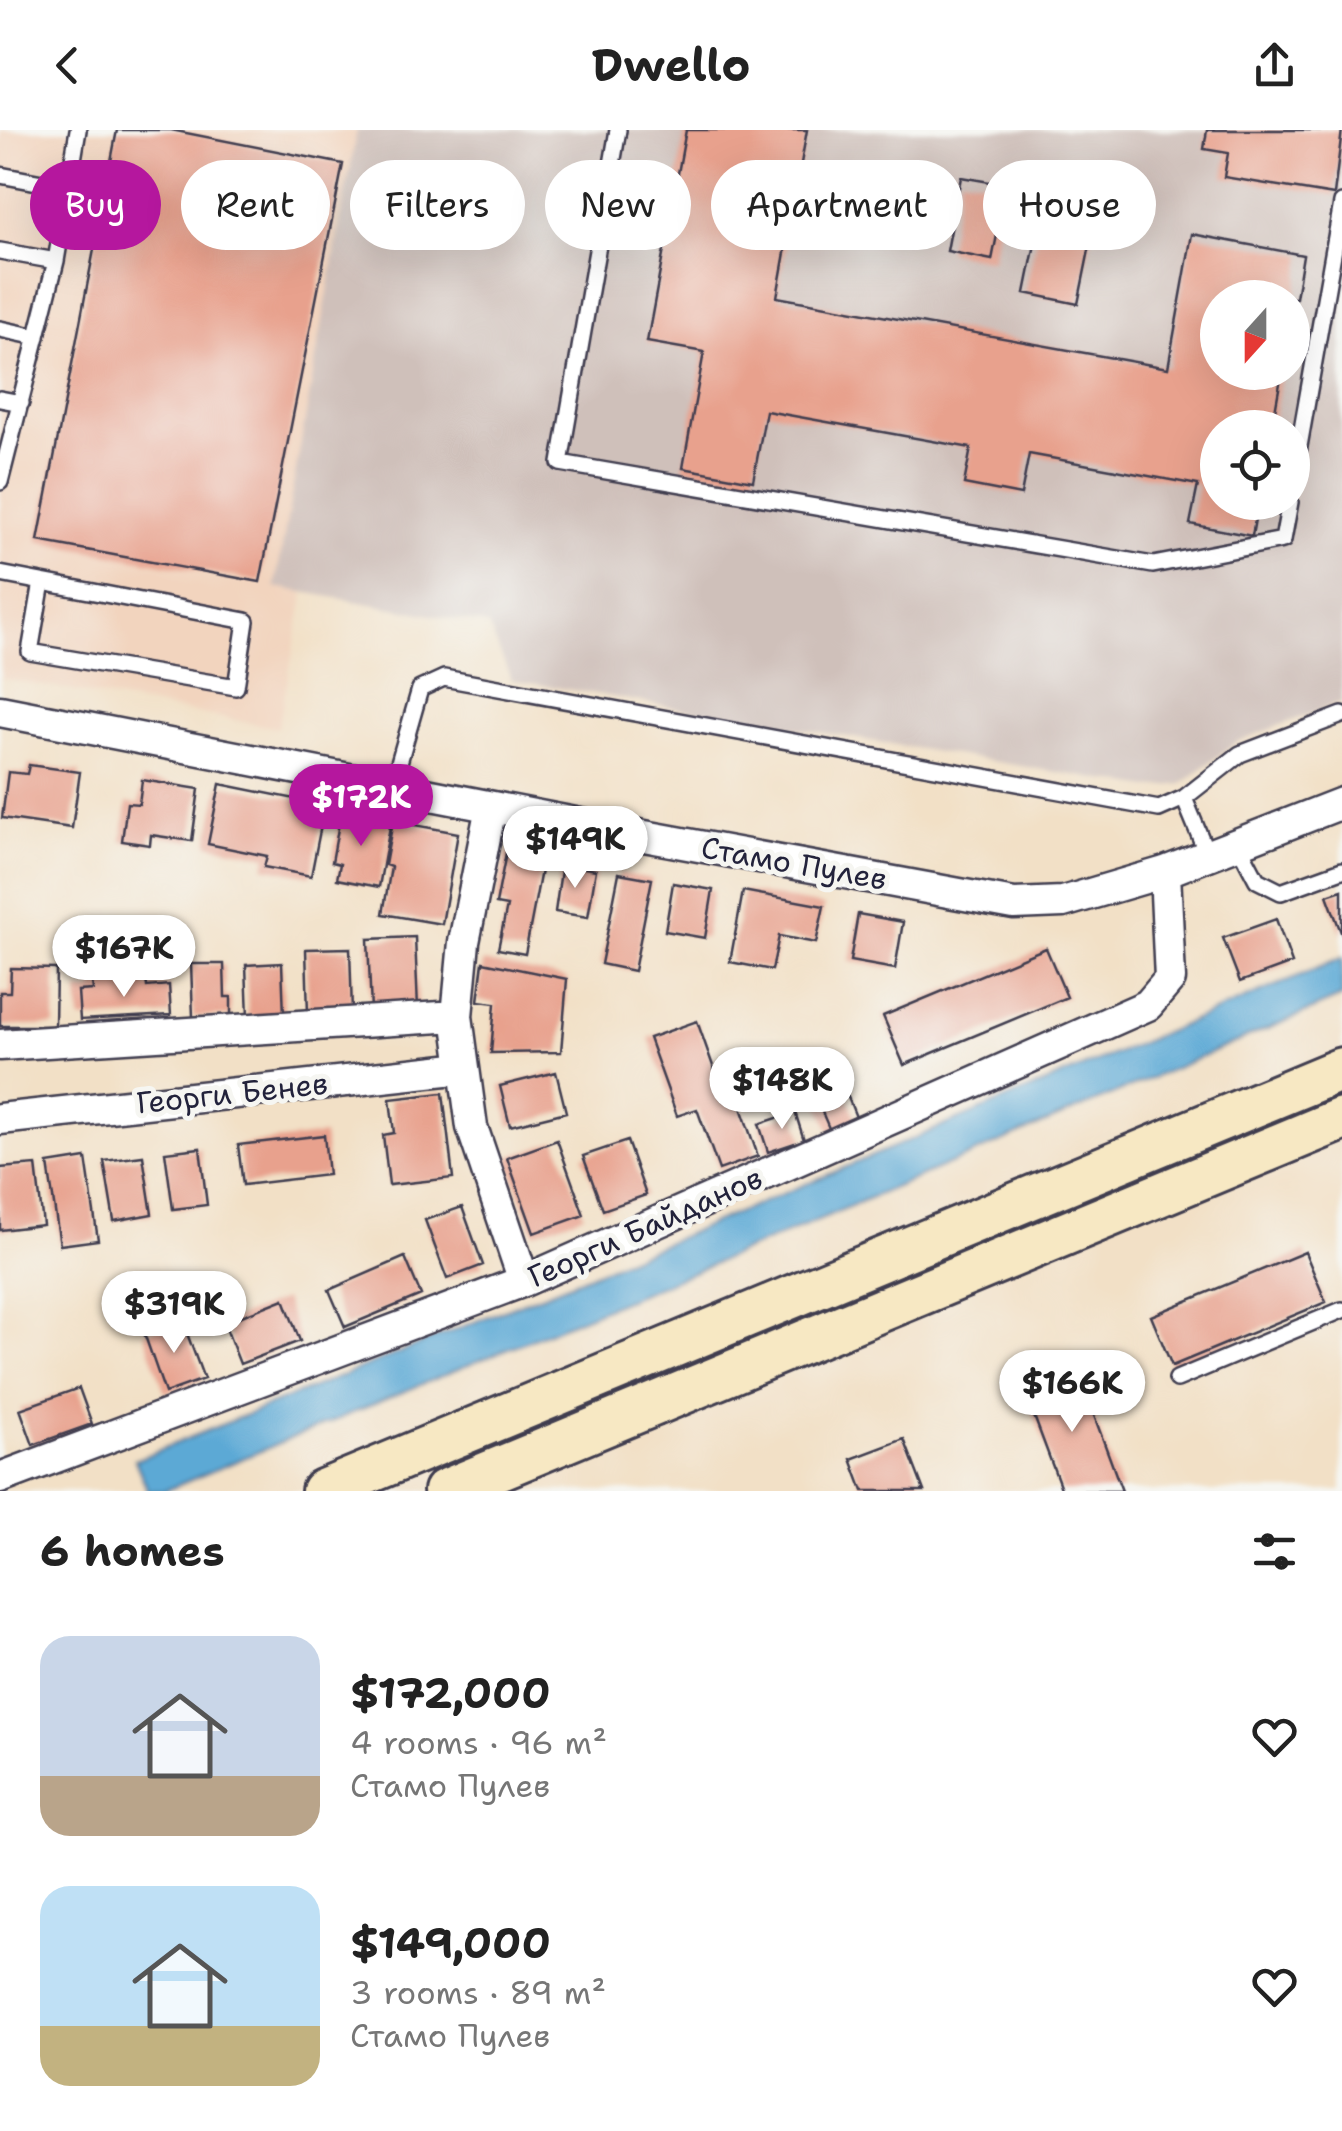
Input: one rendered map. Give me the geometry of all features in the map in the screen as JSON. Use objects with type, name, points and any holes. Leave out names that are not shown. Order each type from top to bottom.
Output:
[{"type":"main road","points":[[323,1491],[1342,1069]]},
{"type":"main road","points":[[461,1488],[1342,1119]]},
{"type":"street","name":"Стамо Пулев","points":[[0,711],[1014,904],[1063,902],[1166,872],[1342,803]]},
{"type":"street","points":[[491,806],[464,942],[456,1016],[472,1127],[524,1281]]},
{"type":"street","name":"Георги Байданов","points":[[0,1478],[524,1281],[1148,1005],[1170,979],[1166,872]]},
{"type":"street","name":"Георги Бенев","points":[[0,1045],[456,1016]]},
{"type":"street","name":"Георги Бенев","points":[[0,1119],[464,1068]]},
{"type":"lane","points":[[73,160],[78,130]]},
{"type":"lane","points":[[618,130],[560,464],[1153,565],[1283,540],[1287,520]]},
{"type":"lane","points":[[0,175],[30,181]]},
{"type":"lane","points":[[1305,410],[1342,203]]},
{"type":"lane","points":[[1,476],[58,250]]},
{"type":"lane","points":[[0,251],[56,261]]},
{"type":"lane","points":[[0,329],[37,336]]},
{"type":"lane","points":[[0,399],[21,403]]},
{"type":"lane","points":[[0,574],[246,620],[236,688],[30,652],[42,582]]},
{"type":"lane","points":[[392,787],[420,688],[444,678],[1159,809],[1184,798],[1240,754],[1342,715]]},
{"type":"lane","points":[[1184,798],[1208,856]]},
{"type":"lane","points":[[1238,844],[1257,880],[1281,892],[1342,870]]},
{"type":"lane","points":[[1176,1380],[1342,1310]]},
{"type":"shaded area","points":[[0,130],[357,130],[276,586],[305,592],[278,728],[0,678]]},
{"type":"shaded area","points":[[357,130],[1342,130],[1342,702],[1236,742],[1182,784],[1150,788],[512,680],[488,625],[275,587],[350,169],[350,250],[525,250],[525,160],[352,160]]},
{"type":"water","points":[[1342,958],[1342,997],[799,1228],[164,1491],[148,1491],[135,1460],[578,1280]]},
{"type":"building","points":[[117,130],[171,130],[323,160],[181,160],[181,250],[326,250],[260,582],[38,541],[94,250],[161,250],[161,160],[111,160]]},
{"type":"building","points":[[686,130],[807,130],[802,160],[711,160],[711,250],[785,250],[777,297],[1168,368],[1192,234],[1303,255],[1299,280],[1200,280],[1200,390],[1279,390],[1275,410],[1200,410],[1200,520],[1255,520],[1252,536],[1190,524],[1198,485],[1029,454],[1021,495],[964,484],[971,448],[766,411],[753,481],[683,468],[704,352],[647,342],[664,250],[691,250],[691,160],[680,160]]},
{"type":"building","points":[[1207,130],[1342,130],[1334,195],[1224,177],[1228,153],[1204,149]]},
{"type":"building","points":[[330,161],[343,164],[330,229]]},
{"type":"building","points":[[963,177],[983,181],[983,250],[994,250],[992,260],[947,251],[963,250]]},
{"type":"building","points":[[1034,250],[1089,250],[1078,304],[1025,293]]},
{"type":"building","points":[[29,765],[80,772],[72,828],[2,818],[8,772],[27,774]]},
{"type":"building","points":[[142,780],[199,789],[192,841],[151,835],[150,845],[122,841],[127,803],[139,804]]},
{"type":"building","points":[[220,784],[325,805],[311,876],[264,867],[267,856],[208,844]]},
{"type":"building","points":[[341,812],[391,821],[379,887],[337,879],[340,864],[332,862]]},
{"type":"building","points":[[393,821],[458,833],[442,924],[383,914],[391,867],[385,865]]},
{"type":"building","points":[[506,853],[543,860],[525,954],[498,949],[507,906],[496,904]]},
{"type":"building","points":[[562,864],[596,870],[588,917],[555,912]]},
{"type":"building","points":[[619,873],[652,879],[634,971],[601,964]]},
{"type":"building","points":[[673,883],[713,890],[705,938],[665,931]]},
{"type":"building","points":[[1342,890],[1342,935],[1327,895]]},
{"type":"building","points":[[743,891],[824,906],[816,943],[779,936],[772,970],[730,962]]},
{"type":"building","points":[[858,914],[903,922],[895,969],[850,961]]},
{"type":"building","points":[[1276,919],[1292,963],[1240,982],[1223,938]]},
{"type":"building","points":[[415,937],[418,1009],[371,1011],[368,939]]},
{"type":"building","points":[[350,948],[352,1013],[308,1014],[306,949]]},
{"type":"building","points":[[1046,948],[1067,997],[904,1065],[883,1016]]},
{"type":"building","points":[[483,962],[567,979],[561,1052],[491,1053],[495,1003],[478,1001]]},
{"type":"building","points":[[282,963],[284,1016],[248,1018],[246,965]]},
{"type":"building","points":[[191,964],[224,964],[225,997],[231,997],[231,1016],[193,1017]]},
{"type":"building","points":[[11,968],[56,969],[55,1026],[0,1026],[0,992],[10,992]]},
{"type":"building","points":[[146,979],[147,987],[169,985],[171,1015],[80,1020],[78,991],[93,990],[92,981]]},
{"type":"building","points":[[697,1021],[725,1100],[737,1096],[758,1156],[719,1170],[697,1109],[677,1116],[649,1038]]},
{"type":"building","points":[[556,1072],[566,1112],[510,1126],[500,1086]]},
{"type":"building","points":[[841,1080],[858,1122],[831,1133],[813,1091]]},
{"type":"building","points":[[443,1093],[453,1178],[389,1185],[383,1135],[394,1133],[390,1099]]},
{"type":"building","points":[[795,1112],[804,1140],[768,1152],[759,1124]]},
{"type":"building","points":[[324,1135],[328,1175],[243,1185],[238,1145]]},
{"type":"building","points":[[557,1140],[584,1215],[534,1233],[507,1158]]},
{"type":"building","points":[[627,1141],[646,1195],[603,1210],[583,1156]]},
{"type":"building","points":[[200,1148],[207,1205],[173,1209],[165,1152]]},
{"type":"building","points":[[143,1156],[152,1214],[114,1221],[104,1161]]},
{"type":"building","points":[[86,1158],[98,1240],[60,1245],[48,1164]]},
{"type":"building","points":[[36,1165],[43,1225],[0,1230],[0,1168]]},
{"type":"building","points":[[462,1207],[483,1265],[447,1279],[425,1220]]},
{"type":"building","points":[[1305,1252],[1326,1302],[1172,1366],[1151,1316]]},
{"type":"building","points":[[405,1257],[421,1295],[345,1327],[329,1290]]},
{"type":"building","points":[[284,1299],[300,1341],[240,1364],[224,1323]]},
{"type":"building","points":[[182,1320],[204,1379],[165,1393],[144,1333]]},
{"type":"building","points":[[1076,1367],[1122,1491],[1062,1491],[1025,1392]]},
{"type":"building","points":[[79,1388],[92,1424],[33,1445],[20,1409]]},
{"type":"building","points":[[904,1439],[924,1491],[863,1491],[851,1459]]}]
